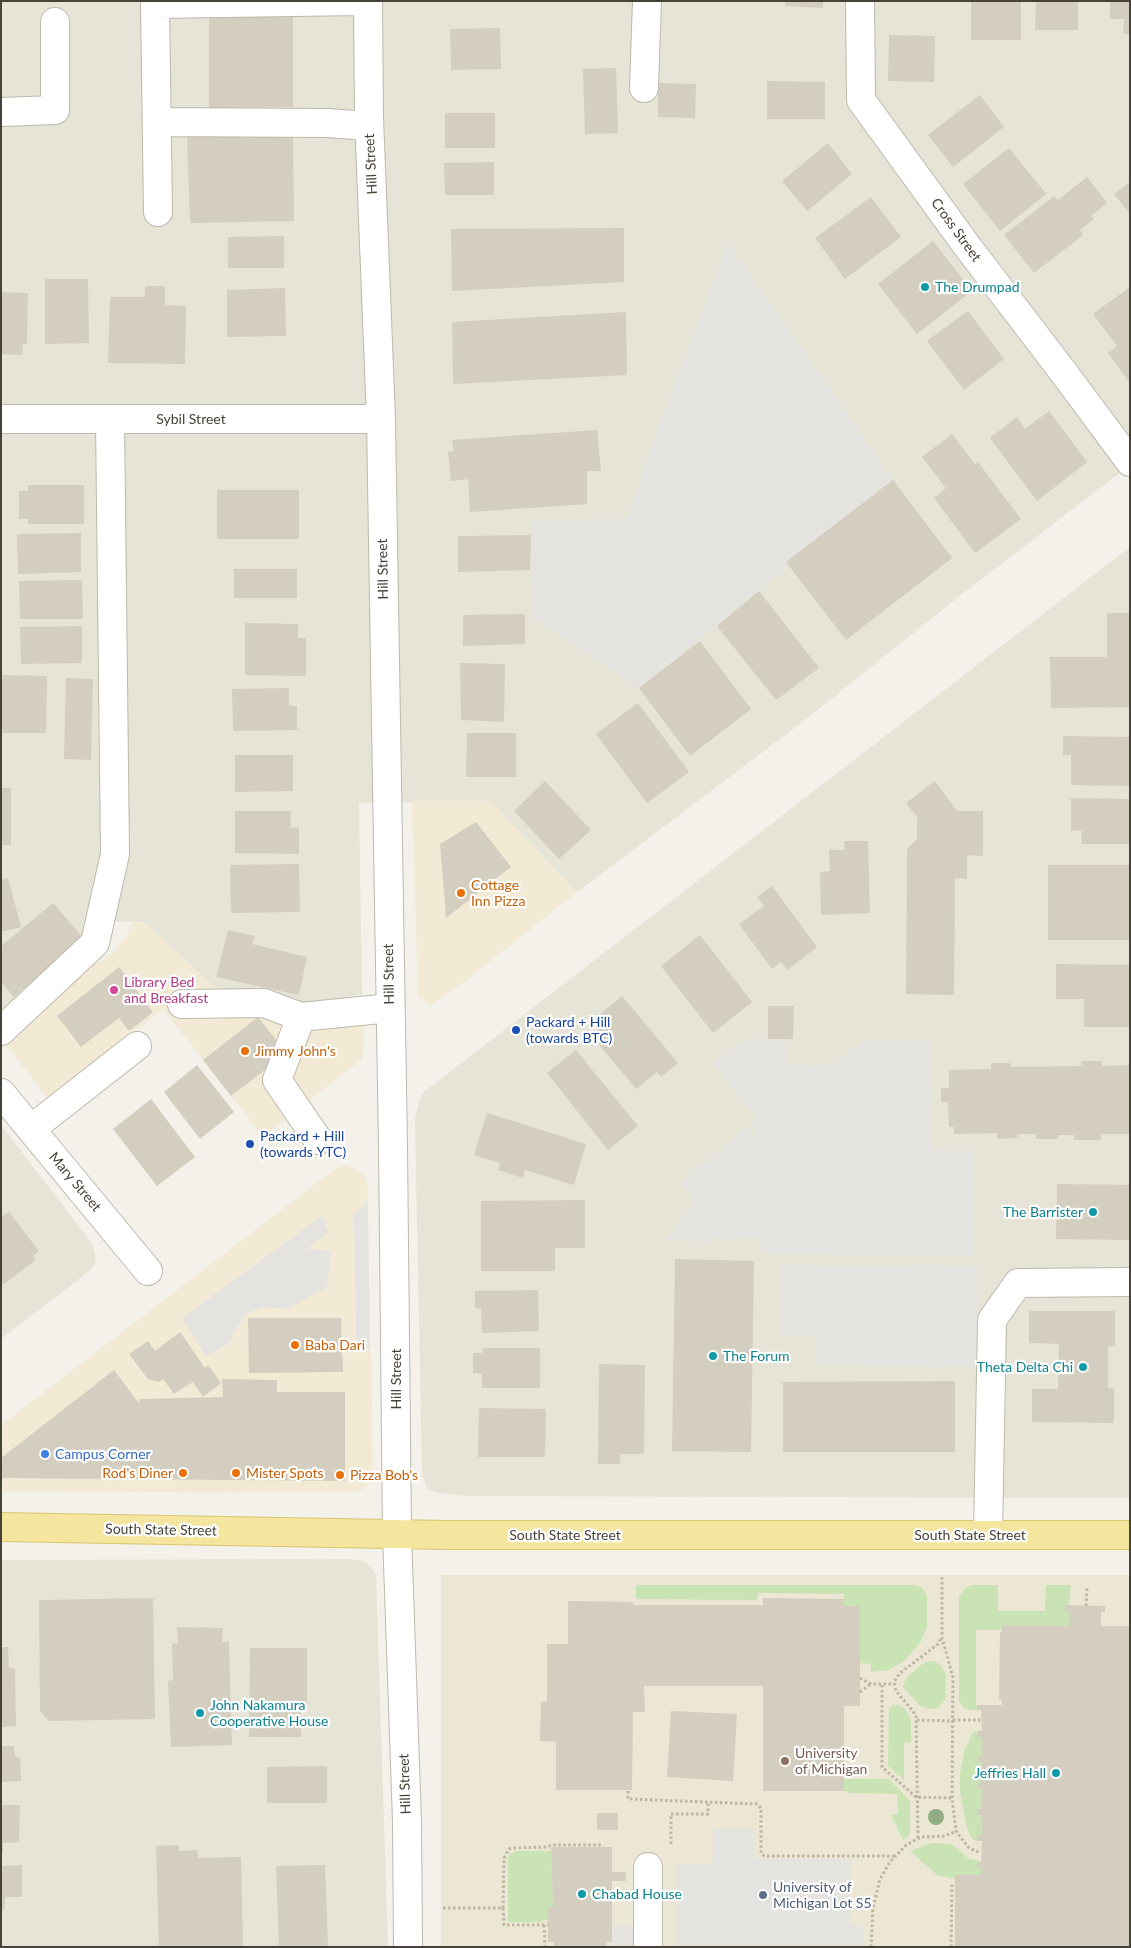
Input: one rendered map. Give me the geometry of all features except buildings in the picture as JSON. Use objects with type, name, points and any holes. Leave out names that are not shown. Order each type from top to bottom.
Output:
[{"type":"main road","name":"South State Street","points":[[1,1527],[397,1534],[1130,1535]]},
{"type":"street","points":[[158,212],[155,4],[361,1]]},
{"type":"street","name":"Hill Street","points":[[368,1],[369,126],[381,419],[393,1147],[397,1534],[407,1822],[408,1947]]},
{"type":"street","points":[[644,88],[648,1]]},
{"type":"street","name":"Cross Street","points":[[860,1],[861,100],[967,246],[1130,462]]},
{"type":"street","points":[[1,112],[55,110],[55,22]]},
{"type":"street","points":[[157,122],[326,123],[369,126]]},
{"type":"street","name":"Sybil Street","points":[[1,419],[381,419]]},
{"type":"street","points":[[1,1032],[95,943],[115,854],[110,419]]},
{"type":"street","points":[[182,1004],[264,1002],[301,1016],[390,1008]]},
{"type":"street","points":[[301,1016],[278,1080],[318,1140]]},
{"type":"street","points":[[31,1129],[137,1046]]},
{"type":"street","name":"Mary Street","points":[[1,1093],[148,1271]]},
{"type":"street","points":[[988,1535],[992,1320],[1018,1283],[1130,1282]]},
{"type":"street","points":[[648,1867],[648,1947]]},
{"type":"path","points":[[942,1577],[942,1636],[953,1677],[952,1798],[956,1831],[968,1847],[981,1852]]},
{"type":"path","points":[[1086,1606],[1087,1588]]},
{"type":"path","points":[[918,1838],[916,1797],[917,1720],[914,1711],[896,1692],[894,1684],[899,1674],[938,1644],[942,1636]]},
{"type":"path","points":[[860,1678],[871,1684],[894,1684]]},
{"type":"path","points":[[860,1692],[871,1684]]},
{"type":"path","points":[[882,1685],[882,1767],[916,1797],[952,1798]]},
{"type":"path","points":[[917,1720],[981,1720]]},
{"type":"path","points":[[628,1791],[628,1798],[758,1804],[761,1808],[761,1853],[764,1856],[894,1856]]},
{"type":"path","points":[[871,1947],[872,1908],[877,1888],[882,1875],[894,1856],[906,1845],[920,1837],[945,1836],[956,1831]]},
{"type":"path","points":[[545,1947],[546,1925],[504,1926],[504,1858],[509,1849],[552,1845],[602,1845]]},
{"type":"path","points":[[952,1882],[952,1947]]},
{"type":"path","points":[[443,1908],[503,1908]]},
{"type":"shaded area","points":[[1,1],[1130,1],[1130,465],[957,598],[801,723],[577,892],[490,801],[359,803],[362,995],[304,1004],[213,986],[144,922],[97,921],[89,937],[1,1013]]},
{"type":"shaded area","points":[[728,243],[893,480],[639,688],[533,617],[531,522],[628,518],[652,444]]},
{"type":"shaded area","points":[[1130,547],[1130,1498],[466,1496],[438,1493],[427,1489],[422,1473],[415,1119],[420,1098],[424,1092]]},
{"type":"shaded area","points":[[412,801],[490,801],[577,892],[458,987],[432,1005],[420,999],[418,995]]},
{"type":"shaded area","points":[[132,922],[144,922],[213,986],[304,1004],[362,995],[364,1039],[361,1060],[263,1137],[163,1009],[49,1100],[2,1040],[74,978],[113,952],[127,936]]},
{"type":"shaded area","points":[[748,1039],[786,1040],[787,1064],[830,1067],[865,1041],[932,1040],[932,1150],[974,1151],[974,1256],[761,1254],[760,1239],[712,1237],[709,1242],[666,1240],[696,1200],[681,1183],[747,1128],[755,1137],[758,1135],[750,1125],[757,1119],[713,1063]]},
{"type":"shaded area","points":[[1,1125],[91,1242],[96,1260],[94,1266],[88,1272],[1,1339]]},
{"type":"shaded area","points":[[346,1165],[361,1172],[366,1179],[369,1193],[365,1205],[354,1213],[356,1346],[368,1348],[371,1354],[373,1476],[370,1484],[358,1492],[348,1493],[1,1492],[1,1425],[336,1168]]},
{"type":"shaded area","points":[[368,1199],[370,1350],[365,1347],[356,1346],[354,1212],[365,1205]]},
{"type":"shaded area","points":[[322,1216],[328,1232],[307,1249],[331,1251],[327,1287],[288,1309],[264,1307],[245,1314],[228,1344],[205,1356],[182,1318]]},
{"type":"shaded area","points":[[780,1265],[978,1267],[978,1366],[816,1364],[816,1335],[779,1335]]},
{"type":"shaded area","points":[[347,1559],[364,1561],[374,1571],[376,1577],[388,1947],[1,1947],[1,1560]]},
{"type":"shaded area","name":"University of Michigan","points":[[441,1575],[1130,1575],[1130,1947],[441,1947]]},
{"type":"shaded area","name":"University of Michigan Lot S5","points":[[713,1829],[754,1829],[754,1856],[757,1859],[850,1859],[850,1925],[863,1926],[863,1947],[677,1947],[677,1864],[711,1864],[713,1860]]},
{"type":"shaded area","points":[[613,1926],[634,1926],[634,1947],[613,1947]]},
{"type":"green space","points":[[636,1585],[912,1585],[921,1587],[927,1595],[927,1627],[920,1643],[904,1661],[889,1670],[871,1672],[871,1664],[860,1663],[860,1607],[844,1606],[844,1594],[758,1593],[757,1600],[636,1599]]},
{"type":"green space","points":[[972,1585],[998,1585],[998,1611],[1045,1611],[1046,1585],[1071,1585],[1069,1605],[1065,1606],[1065,1612],[1069,1612],[1069,1626],[1002,1625],[1002,1630],[976,1630],[977,1710],[964,1708],[959,1701],[959,1597],[965,1588]]},
{"type":"green space","points":[[928,1661],[941,1665],[946,1675],[945,1700],[937,1708],[931,1709],[920,1706],[903,1687],[906,1678]]},
{"type":"green space","points":[[893,1705],[899,1705],[905,1709],[911,1720],[911,1742],[904,1743],[904,1780],[888,1766],[889,1708]]},
{"type":"green space","points":[[978,1731],[978,1736],[982,1737],[982,1757],[978,1757],[978,1762],[982,1762],[981,1783],[977,1784],[978,1789],[982,1789],[982,1809],[977,1815],[981,1815],[982,1835],[977,1835],[977,1841],[972,1839],[966,1825],[960,1791],[960,1774],[964,1751],[973,1732]]},
{"type":"green space","points":[[844,1779],[889,1779],[910,1801],[909,1836],[903,1840],[891,1815],[898,1814],[897,1794],[848,1793],[844,1791]]},
{"type":"green space","points":[[932,1843],[952,1844],[969,1859],[981,1861],[977,1863],[977,1867],[981,1868],[981,1875],[956,1875],[955,1879],[937,1875],[910,1851]]},
{"type":"green space","points":[[515,1851],[551,1851],[553,1906],[548,1906],[548,1920],[541,1922],[508,1922],[508,1856]]},
{"type":"place","name":"The Drumpad","points":[[925,287]]},
{"type":"place","name":"Cottage Inn Pizza","points":[[461,893]]},
{"type":"place","name":"Library Bed and Breakfast","points":[[114,990]]},
{"type":"place","name":"Packard + Hill (towards BTC)","points":[[516,1030]]},
{"type":"place","name":"Jimmy John's","points":[[245,1051]]},
{"type":"place","name":"Packard + Hill (towards YTC)","points":[[250,1144]]},
{"type":"place","name":"The Barrister","points":[[1093,1212]]},
{"type":"place","name":"Baba Dari","points":[[295,1345]]},
{"type":"place","name":"The Forum","points":[[713,1356]]},
{"type":"place","name":"Theta Delta Chi","points":[[1083,1367]]},
{"type":"place","name":"Campus Corner","points":[[45,1454]]},
{"type":"place","name":"Rod's Diner","points":[[183,1473]]},
{"type":"place","name":"Mister Spots","points":[[236,1473]]},
{"type":"place","name":"Pizza Bob's","points":[[340,1475]]},
{"type":"place","name":"John Nakamura Cooperative House","points":[[200,1713]]},
{"type":"place","name":"University of Michigan","points":[[785,1761]]},
{"type":"place","name":"Jeffries Hall","points":[[1056,1773]]},
{"type":"place","name":"Chabad House","points":[[582,1894]]},
{"type":"place","name":"University of Michigan Lot S5","points":[[763,1895]]}]
